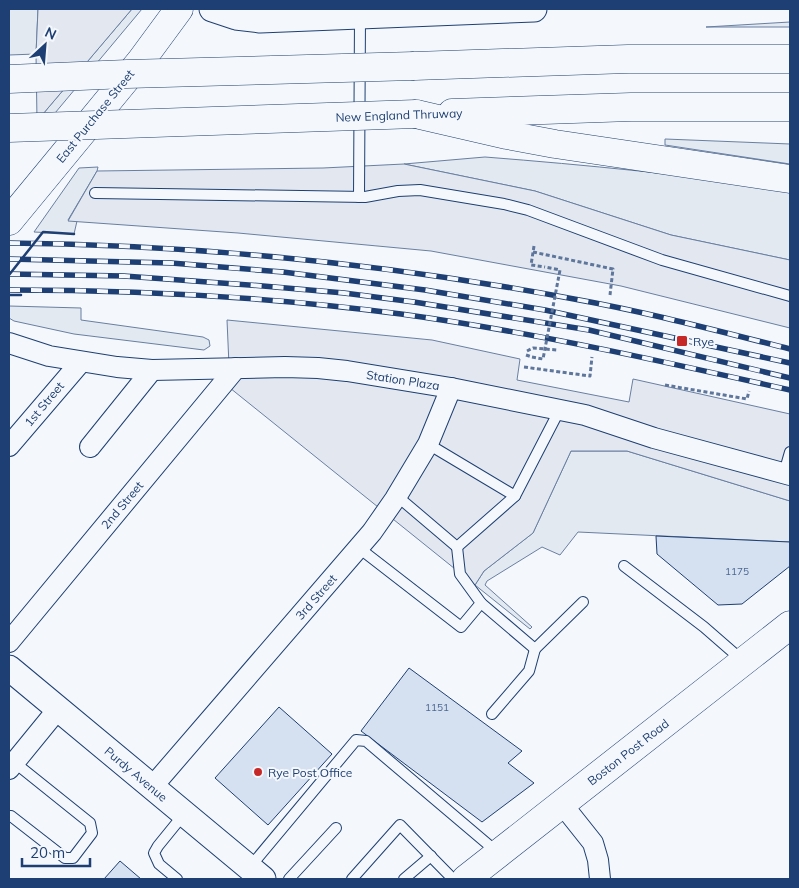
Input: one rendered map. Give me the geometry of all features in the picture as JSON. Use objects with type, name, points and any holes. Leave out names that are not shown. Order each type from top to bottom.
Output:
[{"type":"main road","name":"East Purchase Street","points":[[9,221],[140,62],[179,9]]},
{"type":"main road","points":[[9,80],[127,74],[628,59],[790,59]]},
{"type":"main road","name":"New England Thruway","points":[[9,128],[631,108],[790,107]]},
{"type":"main road","points":[[416,114],[555,144],[790,179]]},
{"type":"main road","name":"Boston Post Road","points":[[466,879],[790,625]]},
{"type":"street","points":[[212,9],[236,17],[260,20],[331,13],[360,16],[534,9]]},
{"type":"street","name":"Station Plaza","points":[[9,343],[49,356],[80,362],[152,370],[236,368],[347,370],[560,409],[585,415],[654,438],[787,474]]},
{"type":"street","name":"1st Street","points":[[9,446],[80,362]]},
{"type":"street","name":"2nd Street","points":[[9,642],[236,368]]},
{"type":"street","points":[[90,447],[152,370]]},
{"type":"street","name":"3rd Street","points":[[152,787],[372,532],[397,496],[428,444],[452,388]]},
{"type":"street","name":"Purdy Avenue","points":[[9,668],[256,874]]},
{"type":"street","points":[[12,765],[58,709]]},
{"type":"street","points":[[562,804],[593,843],[598,860],[600,879]]},
{"type":"lane","points":[[359,197],[360,16]]},
{"type":"lane","points":[[95,193],[359,197],[398,191],[420,190],[504,204],[528,210],[662,260],[790,296]]},
{"type":"lane","points":[[457,547],[515,496],[560,409]]},
{"type":"lane","points":[[428,444],[515,496]]},
{"type":"lane","points":[[787,474],[790,452]]},
{"type":"lane","points":[[397,496],[457,547],[460,574],[481,603],[535,649]]},
{"type":"lane","points":[[359,548],[461,627],[481,603]]},
{"type":"lane","points":[[624,566],[704,627],[744,661]]},
{"type":"lane","points":[[492,714],[529,671],[535,649],[583,602]]},
{"type":"lane","points":[[256,874],[356,740],[366,740],[499,853]]},
{"type":"lane","points":[[11,816],[65,858],[73,858],[92,833],[90,823],[12,765]]},
{"type":"lane","points":[[177,879],[159,864],[154,853],[184,814]]},
{"type":"lane","points":[[352,879],[400,825],[453,879]]},
{"type":"lane","points":[[289,879],[336,828]]},
{"type":"lane","points":[[404,879],[430,856]]},
{"type":"path","points":[[534,246],[531,265],[560,270],[543,359],[532,357],[526,353],[533,348],[557,350]]},
{"type":"path","points":[[533,252],[613,269],[610,295]]},
{"type":"path","points":[[524,367],[590,376],[592,357]]},
{"type":"path","points":[[665,385],[747,399],[749,391]]},
{"type":"shaded area","points":[[9,9],[38,9],[36,54],[9,55]]},
{"type":"shaded area","points":[[38,9],[132,9],[37,121],[36,54]]},
{"type":"shaded area","points":[[132,9],[142,9],[50,119],[37,121]]},
{"type":"shaded area","points":[[790,22],[790,27],[706,27]]},
{"type":"shaded area","points":[[665,139],[790,144],[790,164],[665,145]]},
{"type":"shaded area","points":[[485,157],[638,171],[790,190],[790,260],[671,235],[535,191],[404,164]]},
{"type":"shaded area","points":[[404,164],[535,191],[671,235],[790,260],[790,328],[621,286],[431,251],[238,233],[68,221],[97,171],[323,168]]},
{"type":"shaded area","points":[[98,167],[68,220],[77,221],[74,234],[34,232],[79,168]]},
{"type":"shaded area","points":[[9,306],[81,308],[81,320],[203,337],[209,340],[210,346],[204,350],[74,334],[14,321],[9,318]]},
{"type":"shaded area","points":[[227,320],[432,340],[520,359],[517,380],[629,402],[633,379],[790,414],[790,501],[627,451],[571,451],[533,533],[484,571],[475,585],[230,388]]},
{"type":"shaded area","points":[[571,451],[627,451],[790,501],[790,542],[578,532],[560,555],[542,547],[487,581],[485,585],[532,627],[530,629],[475,585],[484,571],[533,533]]},
{"type":"building","points":[[656,536],[790,542],[790,566],[742,604],[718,605],[657,554]]},
{"type":"building","points":[[409,668],[522,751],[508,763],[534,783],[482,822],[361,731]]},
{"type":"building","points":[[279,707],[332,754],[268,825],[215,778]]},
{"type":"building","points":[[120,861],[141,879],[104,879]]},
{"type":"railway","points":[[9,243],[221,252],[363,266],[601,304],[790,349]]},
{"type":"railway","points":[[9,259],[171,263],[283,272],[425,290],[545,310],[790,363]]},
{"type":"railway","points":[[9,274],[124,276],[344,293],[414,302],[589,330],[790,378]]},
{"type":"railway","points":[[9,290],[156,293],[303,303],[401,314],[548,338],[790,390]]},
{"type":"wall","points":[[9,275],[43,232],[74,234]]},
{"type":"wall","points":[[9,295],[21,295]]},
{"type":"place","name":"Rye","points":[[682,341]]},
{"type":"place","name":"Rye Post Office","points":[[258,772]]}]
